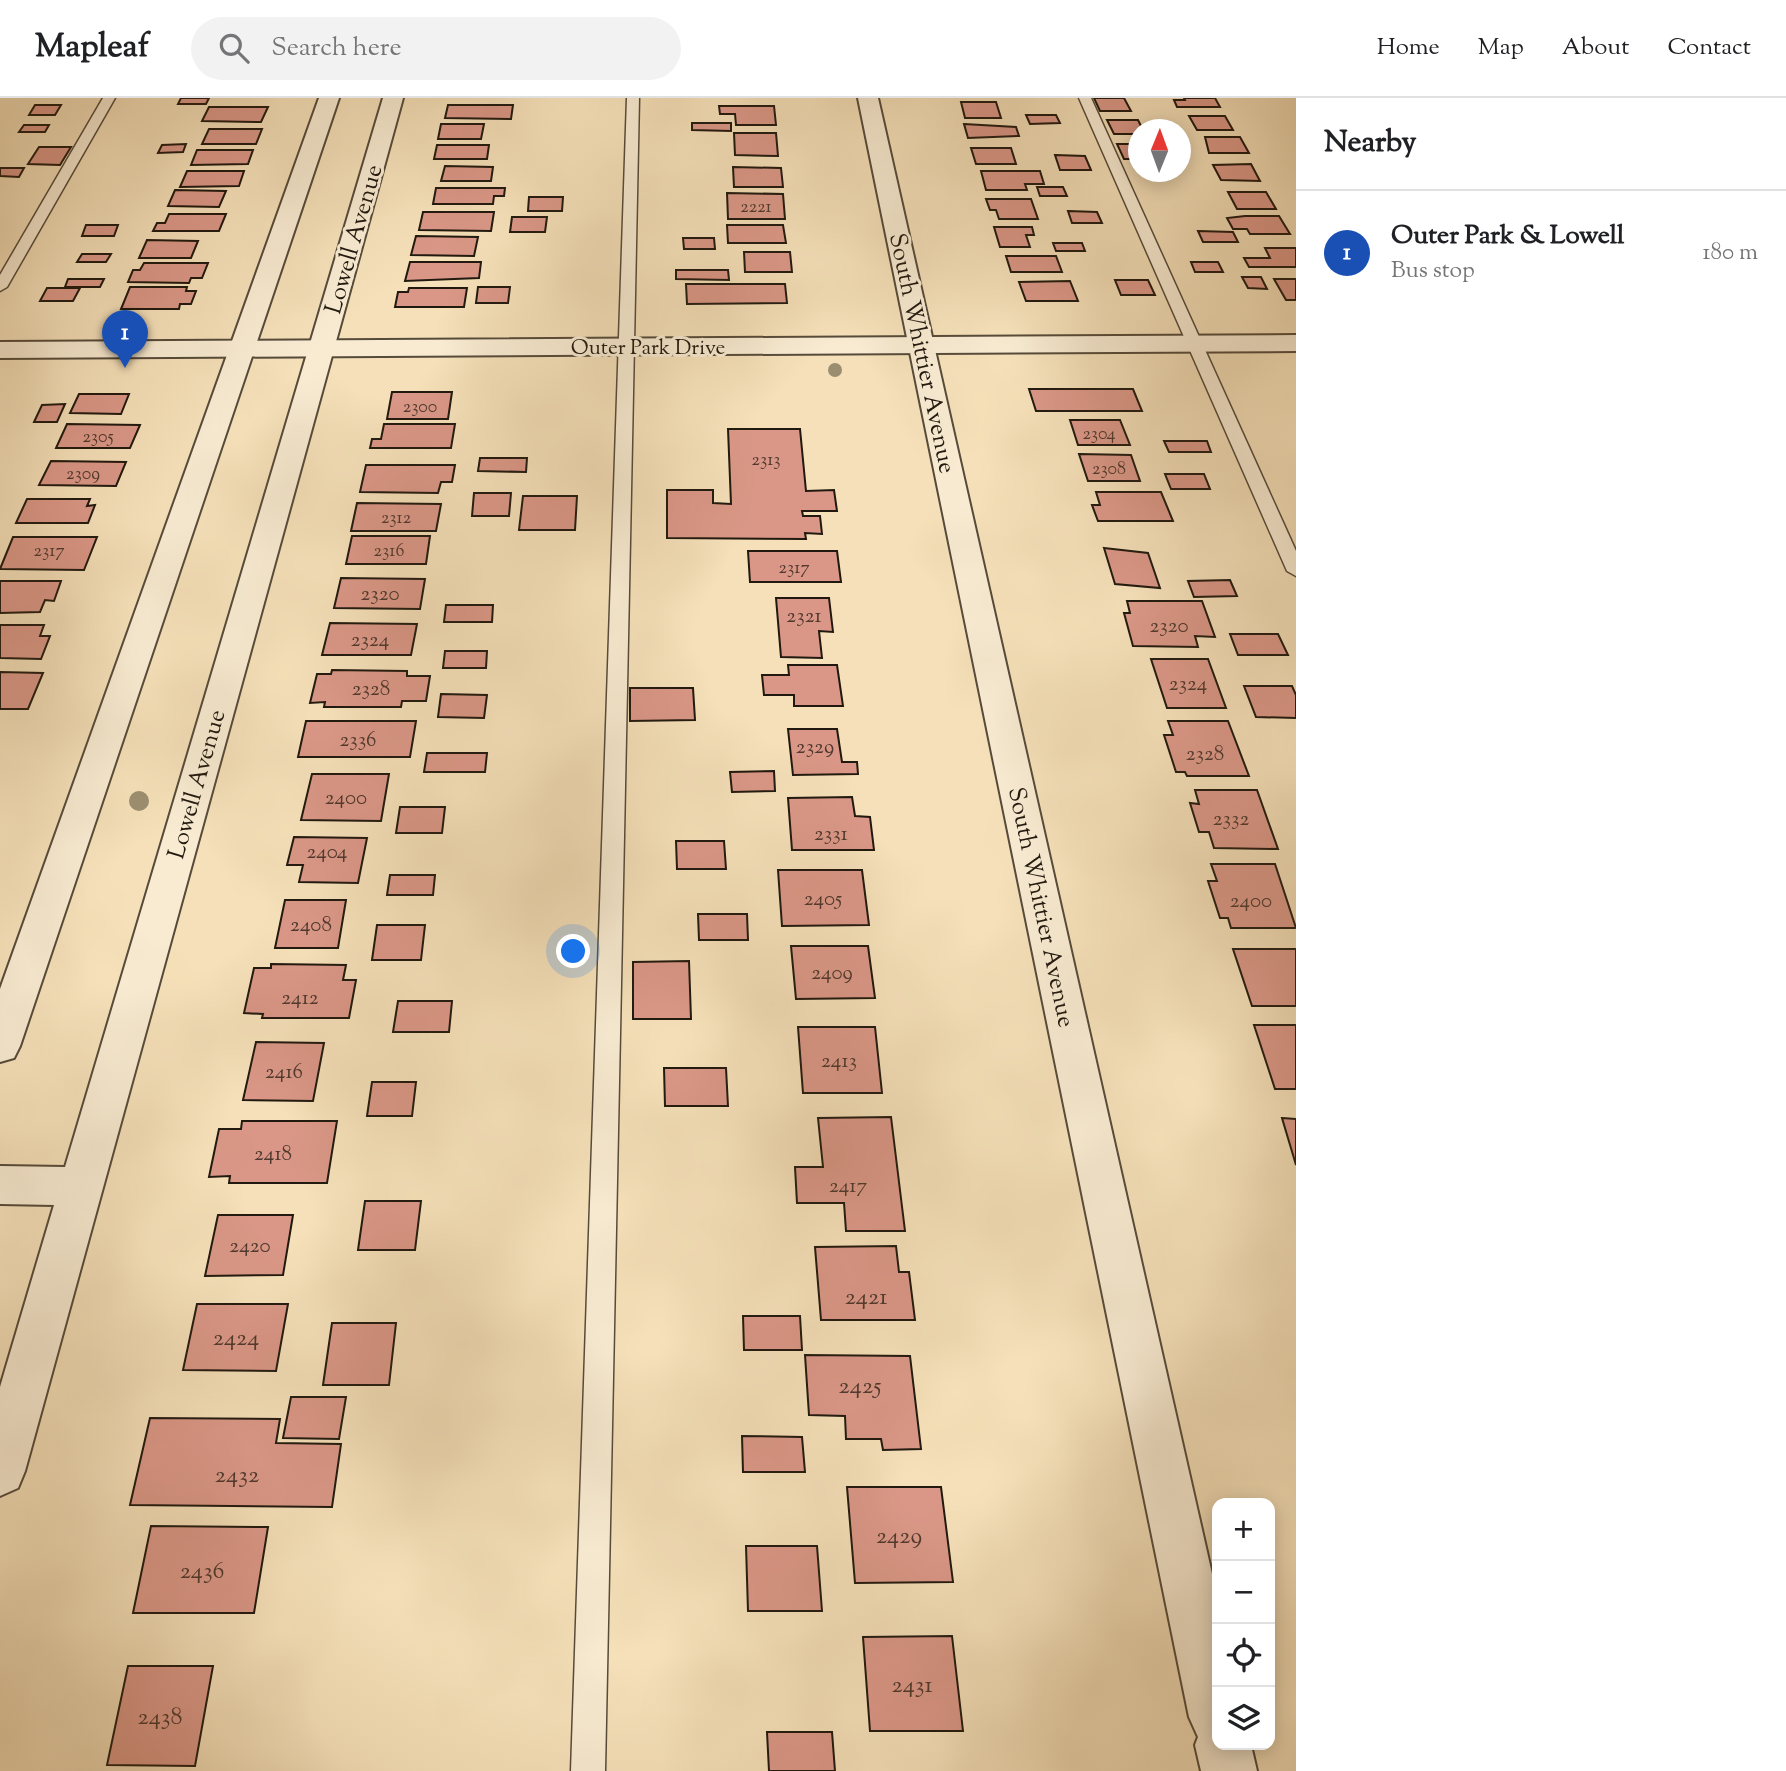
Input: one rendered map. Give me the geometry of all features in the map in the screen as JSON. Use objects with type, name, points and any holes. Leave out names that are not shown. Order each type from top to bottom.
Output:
[{"type":"street","points":[[0,1046],[329,98]]},
{"type":"street","name":"Lowell Avenue","points":[[0,1471],[393,98]]},
{"type":"street","name":"South Whittier Avenue","points":[[868,98],[1212,1694]]},
{"type":"street","name":"Outer Park Drive","points":[[0,350],[1296,343]]},
{"type":"street","points":[[0,1185],[81,1186]]},
{"type":"street","points":[[1224,1750],[1229,1771]]},
{"type":"lane","points":[[0,287],[109,98]]},
{"type":"lane","points":[[588,1771],[633,98]]},
{"type":"lane","points":[[1085,98],[1182,321],[1195,344],[1296,571]]},
{"type":"building","points":[[181,98],[209,98],[206,104],[178,104]]},
{"type":"building","points":[[1094,98],[1124,98],[1131,111],[1100,111]]},
{"type":"building","points":[[1184,98],[1215,98],[1220,107],[1177,107],[1174,100],[1185,100]]},
{"type":"building","points":[[961,102],[996,102],[1001,118],[965,118]]},
{"type":"building","points":[[35,105],[61,105],[55,115],[29,115]]},
{"type":"building","points":[[448,105],[513,105],[511,119],[445,118]]},
{"type":"building","points":[[719,106],[774,106],[776,125],[736,125],[735,114],[720,114]]},
{"type":"building","points":[[209,107],[268,107],[261,122],[202,121]]},
{"type":"building","points":[[1026,115],[1056,115],[1060,123],[1030,124]]},
{"type":"building","points":[[1189,116],[1225,116],[1233,130],[1197,130]]},
{"type":"building","points":[[1107,120],[1128,120],[1128,134],[1114,134]]},
{"type":"building","points":[[692,123],[731,123],[731,131],[692,130]]},
{"type":"building","points":[[441,124],[484,124],[481,139],[438,139]]},
{"type":"building","points":[[964,124],[1016,127],[1019,136],[968,138]]},
{"type":"building","points":[[24,125],[49,125],[45,132],[19,132]]},
{"type":"building","points":[[209,129],[262,129],[256,144],[202,144]]},
{"type":"building","points":[[734,133],[776,133],[778,156],[735,155]]},
{"type":"building","points":[[1205,137],[1240,137],[1249,153],[1209,153]]},
{"type":"building","points":[[186,144],[183,152],[158,153],[162,145]]},
{"type":"building","points":[[1117,144],[1128,144],[1128,159],[1124,159]]},
{"type":"building","points":[[437,145],[489,145],[487,159],[434,159]]},
{"type":"building","points":[[39,147],[71,147],[60,165],[28,164]]},
{"type":"building","points":[[971,148],[1011,148],[1016,164],[976,164]]},
{"type":"building","points":[[197,150],[253,150],[248,164],[191,165]]},
{"type":"building","points":[[1055,155],[1085,156],[1091,170],[1060,170]]},
{"type":"building","points":[[1251,164],[1260,181],[1221,180],[1213,165]]},
{"type":"building","points":[[445,166],[493,167],[491,181],[441,181]]},
{"type":"building","points":[[733,167],[781,168],[783,187],[734,187]]},
{"type":"building","points":[[0,168],[24,168],[19,177],[0,176]]},
{"type":"building","points":[[187,171],[244,171],[239,186],[180,187]]},
{"type":"building","points":[[981,171],[1040,171],[1044,184],[1025,184],[1027,190],[986,190]]},
{"type":"building","points":[[1037,187],[1063,187],[1067,196],[1040,196]]},
{"type":"building","points":[[436,188],[505,188],[504,196],[494,196],[493,204],[433,204]]},
{"type":"building","points":[[175,190],[226,191],[219,207],[168,206]]},
{"type":"building","points":[[1228,192],[1266,192],[1276,209],[1237,209]]},
{"type":"building","points":[[727,193],[783,194],[785,219],[728,219]]},
{"type":"building","points":[[529,197],[563,197],[562,211],[528,211]]},
{"type":"building","points":[[986,199],[1031,199],[1038,219],[999,219],[996,210],[990,210]]},
{"type":"building","points":[[1068,211],[1097,212],[1102,223],[1072,223]]},
{"type":"building","points":[[423,212],[494,212],[491,231],[419,230]]},
{"type":"building","points":[[169,214],[226,214],[219,231],[153,231],[157,223],[165,223]]},
{"type":"building","points":[[1279,216],[1290,234],[1250,234],[1247,229],[1233,229],[1227,218]]},
{"type":"building","points":[[512,217],[547,217],[545,232],[510,232]]},
{"type":"building","points":[[86,225],[118,225],[114,236],[82,236]]},
{"type":"building","points":[[727,225],[783,225],[786,243],[728,243]]},
{"type":"building","points":[[994,227],[1032,227],[1034,235],[1026,235],[1030,247],[1000,247]]},
{"type":"building","points":[[1198,231],[1233,232],[1238,242],[1203,242]]},
{"type":"building","points":[[416,236],[478,237],[474,256],[411,255]]},
{"type":"building","points":[[683,238],[714,238],[715,249],[684,249]]},
{"type":"building","points":[[147,240],[198,241],[191,258],[139,258]]},
{"type":"building","points":[[1053,243],[1082,243],[1085,251],[1056,251]]},
{"type":"building","points":[[1265,248],[1296,248],[1296,267],[1249,267],[1244,258],[1270,258]]},
{"type":"building","points":[[744,252],[790,252],[792,272],[745,272]]},
{"type":"building","points":[[82,254],[111,254],[106,262],[77,262]]},
{"type":"building","points":[[1006,256],[1056,256],[1062,272],[1011,272]]},
{"type":"building","points":[[410,262],[481,262],[479,278],[405,281]]},
{"type":"building","points":[[1191,262],[1218,262],[1223,272],[1195,272]]},
{"type":"building","points":[[144,263],[208,263],[202,278],[191,278],[189,283],[128,282],[133,270],[140,270]]},
{"type":"building","points":[[676,270],[728,270],[729,280],[676,279]]},
{"type":"building","points":[[1242,277],[1261,277],[1267,289],[1248,288]]},
{"type":"building","points":[[68,279],[104,279],[100,287],[65,287]]},
{"type":"building","points":[[1274,279],[1296,279],[1296,300],[1286,300]]},
{"type":"building","points":[[1115,280],[1148,280],[1155,295],[1121,295]]},
{"type":"building","points":[[1070,281],[1078,301],[1026,301],[1019,282]]},
{"type":"building","points":[[686,284],[785,284],[787,303],[687,304]]},
{"type":"building","points":[[130,287],[187,287],[186,291],[196,291],[191,304],[180,304],[179,309],[121,309]]},
{"type":"building","points":[[478,287],[510,287],[508,303],[476,303]]},
{"type":"building","points":[[47,288],[80,288],[73,301],[40,301]]},
{"type":"building","points":[[409,288],[467,288],[464,307],[395,307],[398,292],[408,292]]},
{"type":"building","points":[[1029,389],[1133,389],[1142,411],[1036,411]]},
{"type":"building","points":[[392,392],[452,392],[448,419],[387,419]]},
{"type":"building","points":[[79,394],[129,394],[121,414],[70,413]]},
{"type":"building","points":[[65,404],[57,422],[34,422],[42,405]]},
{"type":"building","points":[[1070,420],[1120,420],[1130,445],[1078,445]]},
{"type":"building","points":[[67,424],[140,425],[130,448],[56,448]]},
{"type":"building","points":[[384,424],[455,424],[451,448],[370,448],[372,439],[381,439]]},
{"type":"building","points":[[728,429],[800,429],[806,491],[834,490],[837,511],[802,511],[803,516],[820,516],[822,534],[805,533],[806,539],[667,538],[667,490],[713,490],[713,503],[731,504]]},
{"type":"building","points":[[1164,441],[1207,441],[1211,452],[1169,452]]},
{"type":"building","points":[[1079,454],[1131,455],[1140,481],[1088,481]]},
{"type":"building","points":[[480,458],[527,458],[526,472],[478,471]]},
{"type":"building","points":[[51,461],[126,462],[116,486],[39,485]]},
{"type":"building","points":[[366,465],[455,465],[452,482],[441,482],[438,493],[360,492]]},
{"type":"building","points":[[1165,474],[1204,474],[1210,489],[1171,489]]},
{"type":"building","points":[[1096,492],[1161,492],[1173,521],[1098,521],[1092,505],[1100,505]]},
{"type":"building","points":[[474,493],[511,493],[509,516],[472,516]]},
{"type":"building","points":[[523,496],[577,496],[575,530],[519,530]]},
{"type":"building","points":[[27,499],[90,499],[87,506],[95,505],[88,523],[16,523]]},
{"type":"building","points":[[357,503],[441,504],[436,531],[351,531]]},
{"type":"building","points":[[352,536],[430,536],[426,564],[346,564]]},
{"type":"building","points":[[13,537],[97,537],[84,570],[0,569]]},
{"type":"building","points":[[1104,548],[1148,553],[1160,588],[1115,584]]},
{"type":"building","points":[[748,551],[837,551],[841,582],[750,582]]},
{"type":"building","points":[[341,578],[425,579],[420,609],[334,608]]},
{"type":"building","points":[[1230,580],[1237,596],[1194,597],[1188,581]]},
{"type":"building","points":[[0,581],[61,581],[54,601],[45,600],[40,612],[0,613]]},
{"type":"building","points":[[776,598],[829,598],[833,632],[819,631],[822,658],[781,657]]},
{"type":"building","points":[[1127,601],[1202,601],[1215,637],[1195,636],[1198,647],[1133,646],[1124,613],[1130,613]]},
{"type":"building","points":[[446,605],[493,605],[492,622],[444,622]]},
{"type":"building","points":[[330,623],[417,624],[411,655],[322,655]]},
{"type":"building","points":[[0,625],[44,625],[40,636],[50,636],[41,659],[0,658]]},
{"type":"building","points":[[1230,634],[1278,634],[1288,655],[1238,655]]},
{"type":"building","points":[[445,651],[487,651],[486,668],[443,668]]},
{"type":"building","points":[[1151,659],[1208,659],[1226,708],[1167,708]]},
{"type":"building","points":[[788,665],[837,665],[843,706],[794,706],[794,695],[764,695],[762,675],[789,675]]},
{"type":"building","points":[[332,670],[407,671],[407,676],[430,676],[426,701],[402,701],[401,707],[324,707],[325,702],[310,703],[317,674],[331,674]]},
{"type":"building","points":[[0,672],[43,673],[28,709],[0,709]]},
{"type":"building","points":[[1244,686],[1292,686],[1296,695],[1296,718],[1256,717]]},
{"type":"building","points":[[630,688],[693,688],[695,720],[630,721]]},
{"type":"building","points":[[441,694],[487,695],[484,718],[438,717]]},
{"type":"building","points":[[306,721],[416,721],[410,757],[298,757]]},
{"type":"building","points":[[1168,721],[1228,721],[1249,776],[1187,776],[1185,772],[1176,772],[1164,735],[1173,735]]},
{"type":"building","points":[[788,729],[837,729],[842,762],[857,762],[858,774],[793,775]]},
{"type":"building","points":[[427,753],[487,753],[485,772],[424,772]]},
{"type":"building","points":[[774,771],[775,791],[732,792],[730,772]]},
{"type":"building","points":[[312,774],[389,774],[381,821],[301,820]]},
{"type":"building","points":[[1195,790],[1257,790],[1278,849],[1214,848],[1209,832],[1199,832],[1190,803],[1199,804]]},
{"type":"building","points":[[852,797],[855,816],[870,817],[874,850],[792,850],[788,798]]},
{"type":"building","points":[[400,807],[445,807],[442,833],[396,833]]},
{"type":"building","points":[[294,837],[367,838],[358,883],[299,882],[303,865],[287,865]]},
{"type":"building","points":[[676,841],[724,841],[726,869],[677,869]]},
{"type":"building","points":[[1211,864],[1275,864],[1296,928],[1231,928],[1228,918],[1220,918],[1208,881],[1217,881]]},
{"type":"building","points":[[778,870],[862,870],[869,925],[782,926]]},
{"type":"building","points":[[390,875],[435,875],[433,895],[387,895]]},
{"type":"building","points":[[285,900],[346,900],[338,948],[275,948]]},
{"type":"building","points":[[698,914],[747,914],[748,940],[699,940]]},
{"type":"building","points":[[377,925],[425,925],[421,960],[372,960]]},
{"type":"building","points":[[791,946],[868,946],[875,998],[796,999]]},
{"type":"building","points":[[1233,949],[1296,949],[1296,1006],[1252,1006]]},
{"type":"building","points":[[689,961],[691,1019],[633,1019],[633,962]]},
{"type":"building","points":[[271,964],[346,965],[343,980],[356,980],[349,1018],[262,1018],[263,1014],[244,1013],[254,968],[271,968]]},
{"type":"building","points":[[398,1001],[452,1001],[449,1032],[393,1032]]},
{"type":"building","points":[[1254,1025],[1296,1025],[1296,1089],[1275,1089]]},
{"type":"building","points":[[798,1027],[875,1027],[882,1093],[803,1093]]},
{"type":"building","points":[[256,1042],[324,1043],[313,1101],[243,1100]]},
{"type":"building","points":[[664,1068],[726,1068],[728,1106],[665,1106]]},
{"type":"building","points":[[372,1082],[416,1082],[412,1116],[367,1116]]},
{"type":"building","points":[[891,1117],[905,1231],[846,1231],[844,1203],[797,1203],[795,1167],[823,1167],[818,1118]]},
{"type":"building","points":[[1282,1118],[1296,1119],[1296,1165]]},
{"type":"building","points":[[242,1121],[337,1121],[327,1183],[229,1183],[230,1176],[209,1177],[219,1129],[241,1129]]},
{"type":"building","points":[[365,1201],[421,1201],[415,1250],[358,1250]]},
{"type":"building","points":[[218,1215],[293,1215],[283,1275],[205,1276]]},
{"type":"building","points":[[896,1246],[899,1272],[909,1272],[915,1320],[821,1320],[815,1247]]},
{"type":"building","points":[[197,1304],[288,1304],[276,1371],[183,1370]]},
{"type":"building","points":[[743,1316],[800,1316],[802,1350],[744,1350]]},
{"type":"building","points":[[332,1323],[396,1323],[389,1385],[323,1385]]},
{"type":"building","points":[[805,1355],[910,1356],[921,1449],[883,1450],[881,1439],[846,1439],[845,1416],[809,1415]]},
{"type":"building","points":[[291,1397],[346,1397],[339,1439],[283,1438]]},
{"type":"building","points":[[150,1418],[280,1419],[276,1443],[341,1444],[332,1507],[130,1505]]},
{"type":"building","points":[[742,1436],[802,1437],[805,1472],[743,1472]]},
{"type":"building","points":[[847,1487],[941,1487],[953,1582],[855,1583]]},
{"type":"building","points":[[151,1526],[268,1527],[254,1613],[133,1613]]},
{"type":"building","points":[[746,1546],[817,1546],[822,1611],[748,1611]]},
{"type":"building","points":[[952,1636],[963,1731],[870,1731],[863,1637]]},
{"type":"building","points":[[128,1666],[213,1666],[195,1766],[107,1765]]},
{"type":"building","points":[[767,1732],[832,1732],[835,1771],[769,1771]]},
{"type":"place","name":"Outer Park & Lowell","points":[[125,368]]}]
